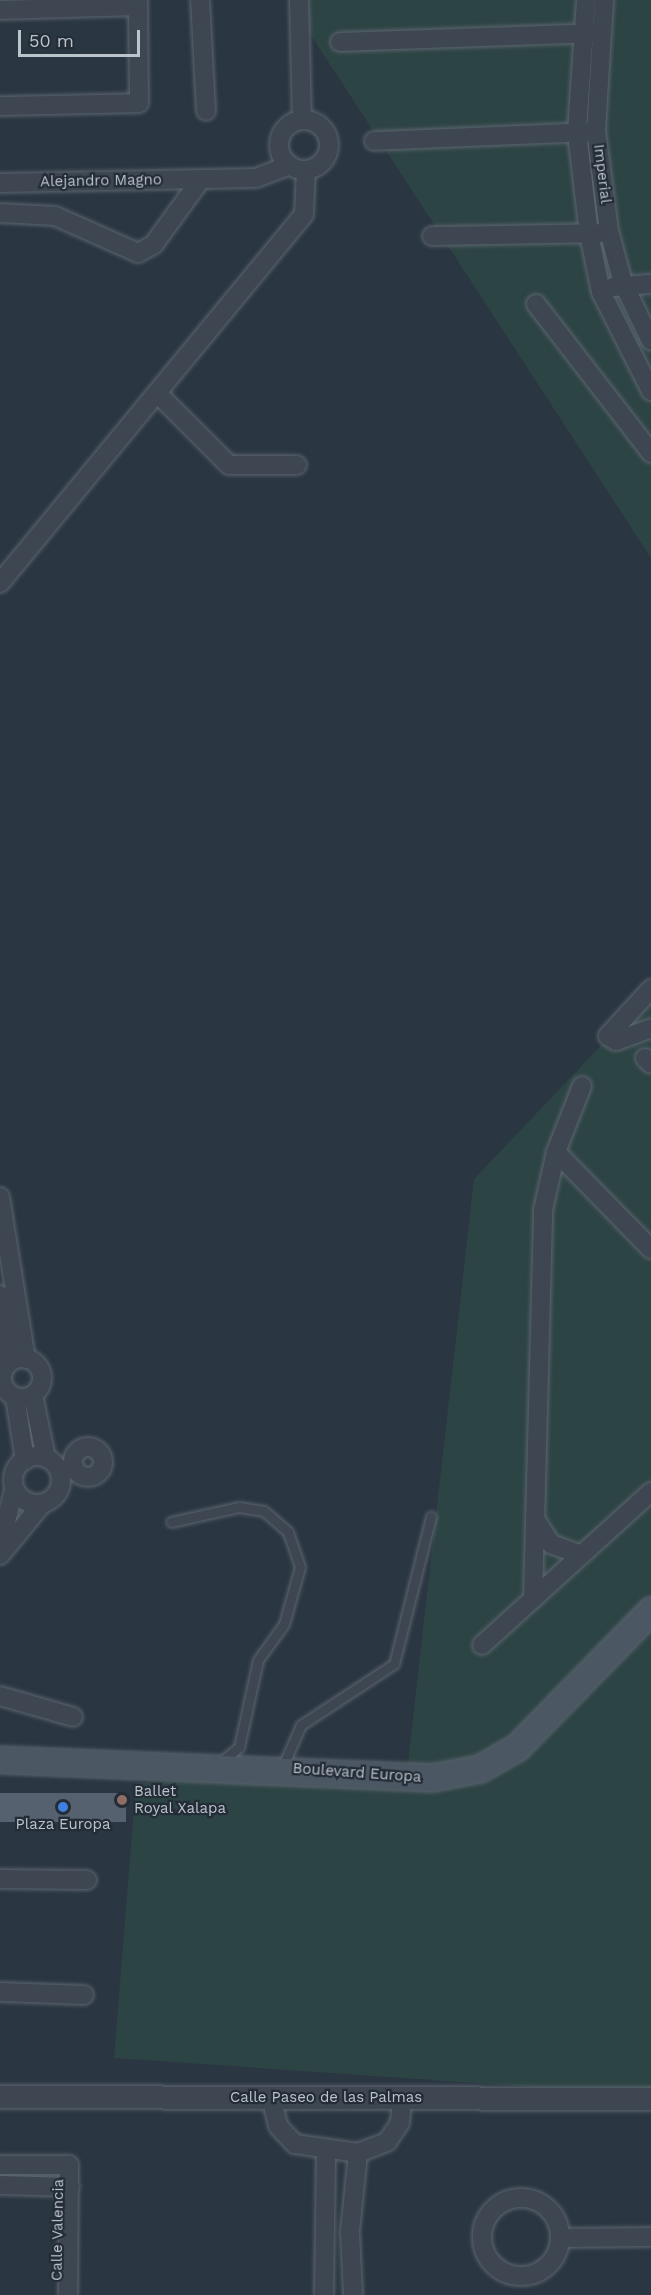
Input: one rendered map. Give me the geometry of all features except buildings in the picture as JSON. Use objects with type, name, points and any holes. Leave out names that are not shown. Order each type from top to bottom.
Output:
[{"type":"main road","name":"Boulevard Europa","points":[[0,1760],[218,1765],[432,1778],[480,1768],[517,1748],[651,1611]]},
{"type":"street","points":[[200,0],[206,111]]},
{"type":"street","points":[[299,0],[302,120]]},
{"type":"street","points":[[586,0],[595,33],[577,132],[589,234],[601,292],[651,391]]},
{"type":"street","name":"Imperial","points":[[604,0],[595,33],[596,131],[609,231],[623,283],[651,341]]},
{"type":"street","points":[[0,10],[138,3],[139,103],[0,106]]},
{"type":"street","points":[[340,42],[595,33]]},
{"type":"street","points":[[298,168],[320,164],[329,143],[323,129],[302,120]]},
{"type":"street","points":[[0,583],[304,214],[298,168],[280,152],[282,135],[302,120]]},
{"type":"street","points":[[374,141],[596,131]]},
{"type":"street","name":"Alejandro Magno","points":[[0,183],[256,178],[298,168]]},
{"type":"street","name":"Alejandro Magno","points":[[0,213],[55,216],[138,253],[154,244],[201,179]]},
{"type":"street","points":[[432,236],[589,234],[609,231]]},
{"type":"street","points":[[601,292],[623,283],[651,284]]},
{"type":"street","points":[[536,304],[651,453]]},
{"type":"street","points":[[157,393],[229,465],[297,465]]},
{"type":"street","points":[[651,989],[608,1036],[615,1041],[651,1028]]},
{"type":"street","points":[[533,1599],[543,1210],[556,1152],[582,1086]]},
{"type":"street","points":[[556,1152],[651,1249]]},
{"type":"street","points":[[0,1197],[18,1361],[2,1378],[24,1396],[59,1463],[59,1490],[42,1504],[0,1555]]},
{"type":"street","points":[[0,1295],[18,1361],[42,1378],[24,1396],[25,1460],[14,1474],[14,1490],[0,1545]]},
{"type":"street","points":[[25,1460],[59,1463]]},
{"type":"street","points":[[14,1490],[23,1500],[42,1504]]},
{"type":"street","points":[[482,1645],[651,1492]]},
{"type":"street","points":[[534,1518],[551,1544],[581,1555]]},
{"type":"street","points":[[0,1696],[73,1717]]},
{"type":"street","points":[[0,1878],[87,1880]]},
{"type":"street","points":[[0,1992],[84,1995]]},
{"type":"street","name":"Calle Paseo de las Palmas","points":[[0,2097],[651,2099]]},
{"type":"street","points":[[272,2097],[278,2126],[296,2144],[326,2152],[358,2152],[387,2142],[400,2123],[402,2098]]},
{"type":"street","points":[[324,2295],[326,2152]]},
{"type":"street","points":[[353,2295],[350,2230],[358,2152]]},
{"type":"street","name":"Calle Valencia","points":[[0,2165],[65,2165],[57,2295]]},
{"type":"street","points":[[0,2185],[64,2187]]},
{"type":"street","name":"Calle Valencia","points":[[64,2187],[68,2295]]},
{"type":"street","points":[[518,2198],[548,2210],[560,2238],[547,2266],[518,2276],[495,2266],[483,2244],[495,2209],[518,2198]]},
{"type":"street","points":[[326,2230],[350,2230]]},
{"type":"street","points":[[560,2238],[651,2237]]},
{"type":"lane","points":[[171,1522],[239,1507],[264,1511],[288,1532],[300,1568],[284,1624],[258,1660],[238,1747],[218,1765]]},
{"type":"lane","points":[[282,1769],[301,1725],[394,1664],[431,1517]]},
{"type":"green space","points":[[288,0],[651,0],[651,558]]},
{"type":"green space","points":[[651,993],[651,2095],[114,2058],[136,1783],[407,1771],[474,1179]]},
{"type":"place","name":"Ballet Royal Xalapa","points":[[122,1800]]},
{"type":"place","name":"Plaza Europa","points":[[63,1807]]}]
